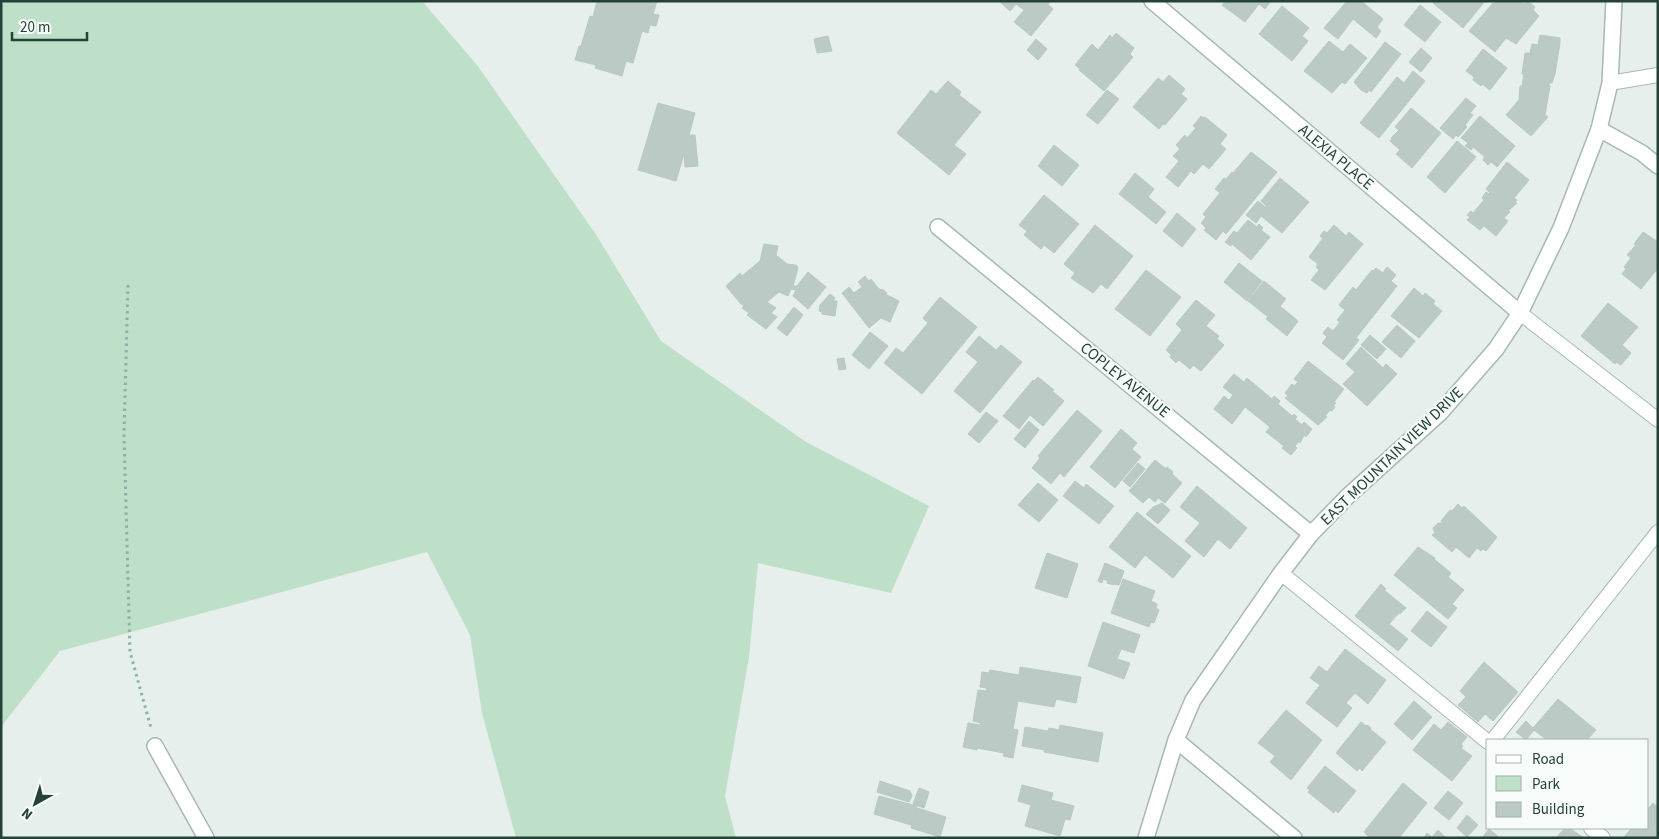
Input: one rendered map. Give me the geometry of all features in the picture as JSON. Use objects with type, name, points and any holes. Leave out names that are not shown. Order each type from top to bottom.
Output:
[{"type":"street","name":"ALEXIA PLACE","points":[[1152,1],[1520,313]]},
{"type":"street","name":"EAST MOUNTAIN VIEW DRIVE","points":[[1146,838],[1176,740],[1193,700],[1281,573],[1312,534],[1348,496],[1440,413],[1496,349],[1520,313],[1561,228],[1599,128],[1610,83],[1612,3]]},
{"type":"street","points":[[1599,128],[1642,153],[1658,166]]},
{"type":"street","name":"COPLEY AVENUE","points":[[938,227],[1312,534]]},
{"type":"street","points":[[1176,740],[1294,838]]},
{"type":"street","points":[[155,746],[206,838]]},
{"type":"lane","points":[[1610,83],[1658,76]]},
{"type":"lane","points":[[1520,313],[1658,420]]},
{"type":"lane","points":[[1494,739],[1658,532]]},
{"type":"lane","points":[[1281,573],[1486,740]]},
{"type":"lane","points":[[1592,829],[1603,838]]},
{"type":"path","points":[[128,285],[124,434],[130,652],[155,746]]},
{"type":"green space","points":[[1,1],[422,1],[477,65],[595,233],[661,341],[806,442],[929,506],[891,593],[758,563],[749,657],[725,796],[736,838],[516,838],[482,713],[470,635],[427,552],[60,651],[1,727]]},
{"type":"building","points":[[597,1],[657,1],[653,14],[659,15],[656,26],[650,25],[648,33],[642,31],[633,63],[626,61],[622,76],[595,68],[596,65],[575,60],[590,16],[593,17]]},
{"type":"building","points":[[999,1],[1050,1],[1048,5],[1053,9],[1031,36],[1014,22],[1024,10],[1016,4],[1010,11]]},
{"type":"building","points":[[1225,1],[1271,1],[1265,9],[1259,4],[1245,22],[1222,5]]},
{"type":"building","points":[[1347,1],[1361,1],[1383,19],[1377,27],[1381,31],[1376,38],[1353,19],[1338,39],[1324,28]]},
{"type":"building","points":[[1435,1],[1485,1],[1463,28],[1433,3]]},
{"type":"building","points":[[1497,1],[1521,1],[1524,4],[1528,1],[1535,7],[1533,10],[1539,16],[1516,44],[1506,38],[1495,52],[1469,31],[1493,3],[1495,4]]},
{"type":"building","points":[[1420,5],[1441,22],[1425,42],[1404,25]]},
{"type":"building","points":[[1282,6],[1309,28],[1302,36],[1308,41],[1292,61],[1259,34]]},
{"type":"building","points":[[1116,33],[1134,48],[1130,54],[1133,57],[1104,91],[1075,65],[1092,44],[1098,50],[1110,35],[1112,38]]},
{"type":"building","points":[[1540,35],[1560,38],[1560,43],[1555,74],[1552,83],[1549,83],[1545,115],[1548,117],[1531,136],[1506,115],[1519,100],[1520,86],[1522,86],[1524,74],[1522,74],[1525,53],[1530,53],[1532,44],[1538,45]]},
{"type":"building","points":[[828,36],[832,51],[817,53],[814,39]]},
{"type":"building","points":[[1036,39],[1047,49],[1038,60],[1027,50]]},
{"type":"building","points":[[1329,41],[1343,52],[1350,44],[1367,58],[1345,84],[1342,82],[1332,93],[1304,71]]},
{"type":"building","points":[[1385,42],[1401,54],[1371,92],[1369,90],[1367,93],[1361,90],[1354,82]]},
{"type":"building","points":[[1421,48],[1432,58],[1421,72],[1409,62]]},
{"type":"building","points":[[1483,49],[1507,68],[1490,90],[1473,80],[1474,77],[1466,71]]},
{"type":"building","points":[[1413,71],[1425,81],[1379,138],[1360,123],[1397,77],[1404,83]]},
{"type":"building","points":[[1169,75],[1185,89],[1181,94],[1187,99],[1165,125],[1163,124],[1159,129],[1133,107],[1158,78],[1163,82]]},
{"type":"building","points":[[948,81],[961,92],[959,95],[981,112],[954,145],[966,154],[949,175],[897,133],[931,90],[936,94]]},
{"type":"building","points":[[1107,90],[1119,99],[1098,124],[1086,115]]},
{"type":"building","points":[[1466,98],[1476,106],[1470,113],[1473,115],[1465,125],[1467,127],[1458,137],[1456,135],[1453,139],[1440,128]]},
{"type":"building","points":[[658,103],[695,113],[689,135],[695,135],[698,166],[685,167],[684,154],[676,181],[638,170]]},
{"type":"building","points":[[1411,108],[1441,133],[1412,168],[1396,154],[1400,150],[1390,141],[1399,130],[1395,127]]},
{"type":"building","points":[[1201,116],[1205,117],[1227,135],[1220,144],[1226,149],[1209,169],[1203,164],[1194,174],[1191,171],[1178,187],[1166,177],[1179,161],[1173,156],[1180,149],[1176,145],[1185,135],[1187,138],[1196,128],[1193,126]]},
{"type":"building","points":[[1480,116],[1515,146],[1497,167],[1491,162],[1488,165],[1483,160],[1485,157],[1473,147],[1471,150],[1465,146],[1468,143],[1461,138]]},
{"type":"building","points":[[1457,141],[1476,157],[1445,193],[1427,177]]},
{"type":"building","points":[[1054,145],[1079,165],[1062,186],[1038,166]]},
{"type":"building","points":[[1251,152],[1277,172],[1226,234],[1223,231],[1216,240],[1204,230],[1206,228],[1201,223],[1206,217],[1203,214],[1220,193],[1215,189],[1224,178],[1226,179],[1233,173]]},
{"type":"building","points":[[1507,162],[1529,180],[1514,198],[1517,200],[1515,202],[1517,203],[1508,211],[1510,212],[1504,218],[1508,221],[1496,236],[1484,226],[1480,230],[1467,220],[1470,217],[1467,215],[1471,211],[1473,213],[1484,200],[1482,198],[1486,192],[1490,193],[1486,189]]},
{"type":"building","points":[[1135,173],[1154,189],[1148,197],[1166,212],[1156,224],[1119,194]]},
{"type":"building","points":[[1280,178],[1309,202],[1282,233],[1261,216],[1256,223],[1246,215],[1258,201],[1266,206],[1261,201]]},
{"type":"building","points":[[1044,195],[1079,224],[1054,253],[1044,245],[1041,249],[1024,235],[1027,231],[1019,225]]},
{"type":"building","points":[[1177,213],[1196,229],[1182,247],[1163,231]]},
{"type":"building","points":[[1248,220],[1257,227],[1259,224],[1263,228],[1261,230],[1270,237],[1251,260],[1232,244],[1231,246],[1225,242],[1234,231],[1237,233]]},
{"type":"building","points":[[1095,225],[1133,256],[1107,289],[1101,284],[1093,293],[1071,278],[1075,273],[1064,264]]},
{"type":"building","points":[[1334,225],[1346,236],[1349,232],[1363,244],[1325,290],[1311,280],[1319,270],[1316,267],[1318,264],[1309,257],[1323,238],[1320,236],[1324,231],[1327,233]]},
{"type":"building","points":[[1643,232],[1658,242],[1658,268],[1641,289],[1622,274],[1626,269],[1624,267],[1631,258],[1627,255],[1636,245],[1634,244]]},
{"type":"building","points":[[764,244],[778,246],[776,255],[787,264],[796,265],[798,268],[793,286],[797,286],[808,272],[826,287],[808,309],[793,296],[796,290],[791,289],[788,296],[779,292],[767,302],[776,308],[771,313],[777,317],[766,329],[747,315],[749,313],[742,308],[744,306],[726,286],[740,273],[742,276],[760,261]]},
{"type":"building","points":[[1239,263],[1262,281],[1247,301],[1224,282]]},
{"type":"building","points":[[1387,267],[1396,275],[1391,281],[1397,286],[1356,338],[1359,340],[1343,360],[1322,343],[1327,337],[1323,333],[1328,327],[1333,331],[1340,322],[1337,320],[1345,310],[1339,305],[1353,287],[1356,290],[1372,270],[1376,268],[1383,273]]},
{"type":"building","points":[[1146,270],[1181,297],[1150,336],[1115,309]]},
{"type":"building","points":[[865,276],[869,281],[871,279],[878,288],[887,293],[885,294],[899,301],[890,322],[881,318],[869,328],[842,293],[849,287],[854,293],[862,287],[858,282]]},
{"type":"building","points":[[1264,281],[1286,299],[1280,306],[1298,321],[1287,336],[1248,301]]},
{"type":"building","points":[[1414,288],[1423,296],[1425,293],[1435,301],[1433,304],[1442,311],[1419,338],[1391,316]]},
{"type":"building","points":[[830,294],[835,298],[833,301],[837,301],[835,316],[822,314],[819,311],[820,305]]},
{"type":"building","points":[[940,297],[977,327],[922,394],[884,363],[896,348],[903,353],[928,323],[923,318]]},
{"type":"building","points":[[1196,300],[1215,315],[1206,326],[1219,336],[1217,339],[1224,345],[1201,371],[1193,365],[1190,369],[1179,360],[1176,363],[1166,350],[1182,330],[1176,324]]},
{"type":"building","points":[[1608,303],[1638,327],[1622,345],[1631,353],[1621,365],[1616,362],[1615,364],[1581,336]]},
{"type":"building","points":[[794,307],[803,315],[787,336],[777,328]]},
{"type":"building","points":[[1397,325],[1415,341],[1401,358],[1382,342]]},
{"type":"building","points":[[870,332],[888,346],[869,369],[852,355]]},
{"type":"building","points":[[1370,335],[1386,349],[1377,359],[1361,345]]},
{"type":"building","points":[[979,336],[996,350],[1001,345],[1022,362],[980,413],[954,391],[978,362],[966,352]]},
{"type":"building","points":[[1361,347],[1383,368],[1386,364],[1397,374],[1367,406],[1343,384],[1355,372],[1346,364]]},
{"type":"building","points":[[844,358],[846,369],[839,370],[837,359]]},
{"type":"building","points":[[1308,361],[1344,389],[1334,402],[1336,403],[1333,406],[1335,407],[1332,411],[1330,410],[1325,416],[1327,417],[1318,425],[1285,398],[1288,396],[1285,393],[1292,384],[1294,386],[1298,382],[1294,379]]},
{"type":"building","points":[[1234,374],[1244,382],[1247,378],[1272,399],[1274,396],[1280,401],[1278,404],[1292,416],[1294,414],[1297,417],[1295,419],[1302,425],[1304,422],[1312,429],[1306,437],[1304,435],[1300,443],[1299,441],[1295,446],[1297,448],[1291,455],[1282,448],[1284,446],[1266,432],[1270,427],[1245,407],[1232,424],[1214,409],[1224,396],[1229,400],[1233,395],[1223,387]]},
{"type":"building","points":[[1038,377],[1064,401],[1043,426],[1030,415],[1019,429],[1003,416],[1033,380]]},
{"type":"building","points":[[1077,410],[1102,431],[1064,477],[1060,473],[1051,484],[1032,468],[1040,458],[1038,456]]},
{"type":"building","points":[[986,412],[998,421],[979,443],[968,434]]},
{"type":"building","points":[[1029,421],[1039,430],[1025,448],[1014,439]]},
{"type":"building","points":[[1121,429],[1137,443],[1132,449],[1141,457],[1115,488],[1090,467]]},
{"type":"building","points":[[1155,460],[1173,472],[1172,474],[1182,483],[1165,503],[1158,498],[1155,502],[1149,497],[1143,503],[1129,491]]},
{"type":"building","points":[[1138,463],[1145,469],[1130,487],[1123,481]]},
{"type":"building","points":[[1075,481],[1084,488],[1086,484],[1114,506],[1099,524],[1063,496]]},
{"type":"building","points":[[1038,483],[1058,500],[1039,522],[1018,505]]},
{"type":"building","points":[[1197,486],[1247,528],[1230,549],[1218,539],[1204,557],[1185,541],[1200,523],[1180,507]]},
{"type":"building","points":[[1162,503],[1170,510],[1158,524],[1146,514],[1153,507]]},
{"type":"building","points":[[1458,504],[1462,508],[1464,506],[1497,537],[1486,551],[1483,549],[1481,551],[1477,548],[1469,558],[1456,547],[1452,552],[1432,535],[1435,533],[1433,528],[1438,523],[1443,523],[1441,521]]},
{"type":"building","points":[[1137,512],[1191,556],[1173,578],[1145,555],[1135,568],[1109,547]]},
{"type":"building","points":[[1418,547],[1435,558],[1451,573],[1448,577],[1464,590],[1452,604],[1457,608],[1448,619],[1394,575]]},
{"type":"building","points":[[1047,553],[1078,564],[1067,598],[1035,588]]},
{"type":"building","points":[[1105,563],[1124,571],[1119,585],[1107,583],[1108,581],[1103,579],[1102,583],[1098,581]]},
{"type":"building","points":[[1123,579],[1155,591],[1151,601],[1157,604],[1156,608],[1159,610],[1154,623],[1151,622],[1149,627],[1111,613]]},
{"type":"building","points":[[1381,584],[1386,589],[1384,590],[1406,608],[1389,624],[1408,639],[1398,651],[1355,616]]},
{"type":"building","points":[[1427,611],[1447,627],[1431,647],[1411,631]]},
{"type":"building","points":[[1103,622],[1140,635],[1134,653],[1121,649],[1117,659],[1130,663],[1124,679],[1088,666]]},
{"type":"building","points":[[1345,649],[1386,680],[1368,704],[1355,693],[1346,703],[1352,708],[1337,727],[1306,703],[1320,685],[1310,678],[1319,666],[1327,672]]},
{"type":"building","points":[[1484,662],[1518,692],[1493,721],[1485,714],[1478,722],[1458,705],[1466,697],[1460,691]]},
{"type":"building","points":[[1020,667],[1081,677],[1076,703],[1056,699],[1054,707],[1018,701],[1013,729],[1018,730],[1013,758],[1003,756],[1004,753],[963,747],[968,723],[980,725],[981,723],[973,721],[978,690],[986,691],[987,688],[980,687],[982,672],[989,673],[990,670],[1019,675]]},
{"type":"building","points":[[1558,699],[1596,730],[1588,739],[1546,739],[1534,730],[1525,739],[1516,732],[1526,721],[1533,728]]},
{"type":"building","points":[[1414,701],[1432,717],[1412,740],[1394,724]]},
{"type":"building","points":[[1286,710],[1322,740],[1291,780],[1270,762],[1275,756],[1258,743]]},
{"type":"building","points":[[1361,722],[1371,728],[1386,742],[1362,771],[1360,768],[1357,771],[1336,753]]},
{"type":"building","points":[[1448,722],[1467,737],[1461,744],[1463,746],[1461,748],[1472,756],[1452,781],[1413,750],[1434,724],[1441,730]]},
{"type":"building","points":[[1060,725],[1103,733],[1098,762],[1022,746],[1025,727],[1048,731],[1049,728],[1059,730]]},
{"type":"building","points":[[1325,766],[1356,791],[1338,813],[1335,810],[1334,813],[1308,792],[1310,790],[1307,788]]},
{"type":"building","points":[[880,781],[910,791],[912,796],[909,802],[877,792]]},
{"type":"building","points":[[1403,783],[1427,803],[1399,838],[1370,838],[1364,832]]},
{"type":"building","points":[[1022,785],[1053,793],[1051,800],[1074,806],[1070,820],[1065,819],[1060,836],[1025,826],[1031,805],[1018,801]]},
{"type":"building","points":[[919,788],[929,792],[924,808],[913,804]]},
{"type":"building","points":[[1448,791],[1463,803],[1449,820],[1434,808]]},
{"type":"building","points":[[879,796],[917,806],[911,825],[874,814]]},
{"type":"building","points":[[1653,803],[1658,807],[1658,838],[1623,838],[1631,829],[1649,829],[1649,808]]},
{"type":"building","points":[[917,808],[946,817],[940,837],[911,828]]},
{"type":"building","points":[[1467,815],[1478,825],[1467,837],[1457,828]]},
{"type":"building","points":[[1489,829],[1500,838],[1482,838]]},
{"type":"building","points":[[1564,829],[1570,829],[1584,838],[1556,838]]},
{"type":"building","points":[[1438,830],[1446,838],[1424,838],[1427,833],[1432,837]]}]
